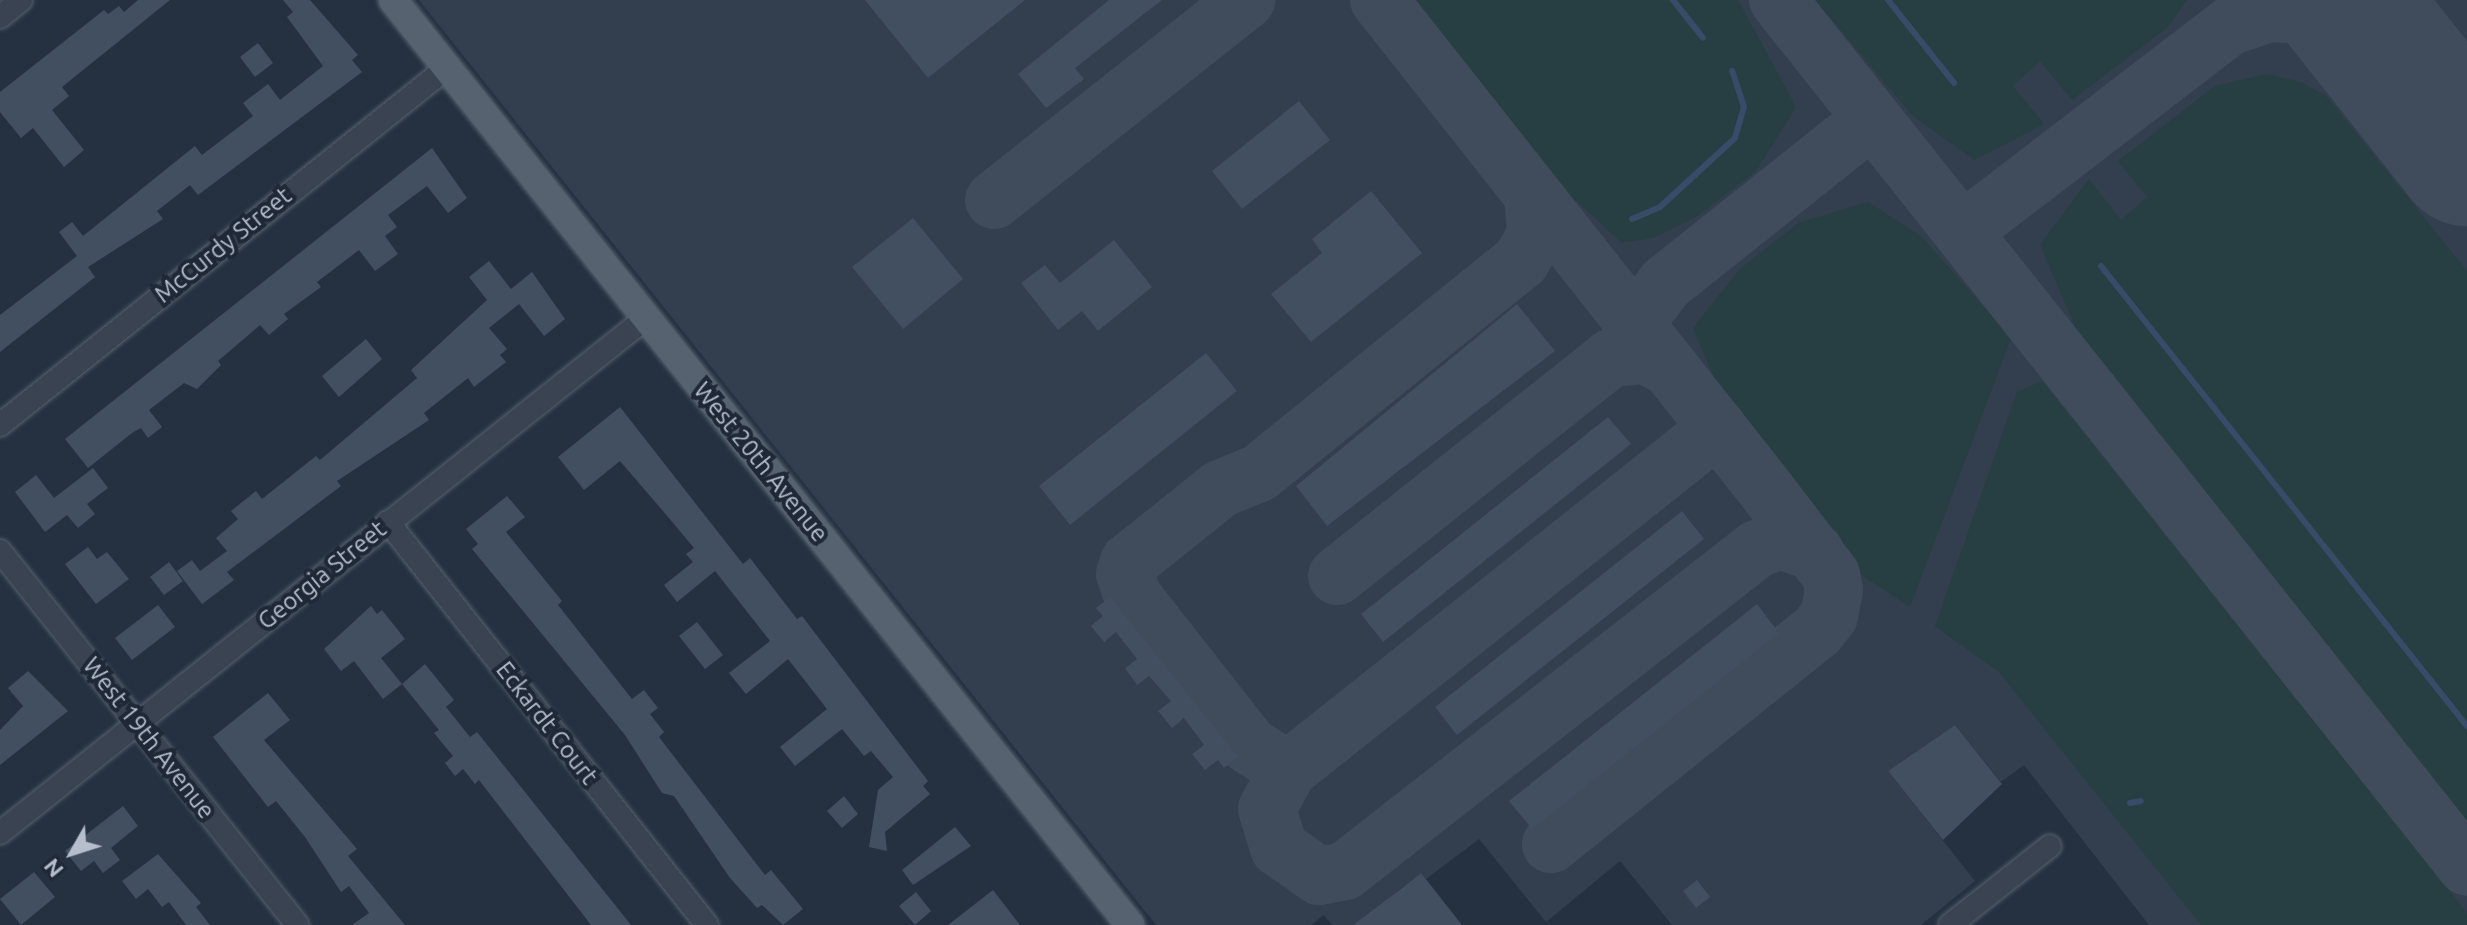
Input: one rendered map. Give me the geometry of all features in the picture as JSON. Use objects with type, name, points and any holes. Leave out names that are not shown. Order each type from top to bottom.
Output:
[{"type":"main road","name":"West 20th Avenue","points":[[393,0],[1130,925]]},
{"type":"street","points":[[0,17],[21,0]]},
{"type":"street","name":"McCurdy Street","points":[[0,425],[448,67]]},
{"type":"street","name":"Georgia Street","points":[[0,833],[646,318]]},
{"type":"street","name":"Eckardt Court","points":[[388,522],[707,925]]},
{"type":"street","name":"West 19th Avenue","points":[[0,551],[297,925]]},
{"type":"street","points":[[1950,925],[2050,846]]},
{"type":"shaded area","points":[[419,0],[2467,0],[2467,925],[2149,925],[2024,765],[2001,782],[1955,725],[1888,771],[1975,881],[1921,925],[1672,925],[1620,861],[1546,922],[1479,839],[1426,879],[1421,873],[1354,925],[1332,925],[1324,915],[1311,925],[1156,925]]},
{"type":"green space","points":[[1397,0],[1738,0],[1796,107],[1756,171],[1696,217],[1653,238],[1622,243],[1499,129]]},
{"type":"green space","points":[[1815,0],[2187,0],[2168,27],[2072,100],[2040,61],[2013,86],[2044,124],[1974,160],[1913,116]]},
{"type":"green space","points":[[2266,74],[2301,82],[2326,96],[2467,271],[2467,825],[2078,333],[2040,245],[2089,179],[2121,220],[2147,197],[2118,161],[2215,86]]},
{"type":"green space","points":[[1868,202],[1921,236],[2011,338],[1910,607],[1845,564],[1724,401],[1693,328],[1739,270],[1798,223]]},
{"type":"green space","points":[[2042,381],[2467,913],[2467,925],[2201,925],[1999,672],[1935,626],[2017,392]]},
{"type":"building","points":[[138,0],[170,0],[62,87],[69,96],[52,110],[84,150],[64,167],[33,128],[21,138],[0,112],[0,92],[104,10],[108,14],[119,6],[124,12]]},
{"type":"building","points":[[283,0],[310,0],[358,55],[352,60],[362,72],[198,195],[190,185],[157,211],[163,219],[88,267],[95,277],[0,352],[0,315],[77,256],[59,232],[72,222],[83,236],[195,146],[202,155],[253,116],[243,103],[268,84],[280,100],[323,66],[287,17],[293,12]]},
{"type":"building","points":[[865,0],[1025,0],[928,78]]},
{"type":"building","points":[[1109,0],[1162,0],[1075,68],[1084,79],[1046,108],[1018,74]]},
{"type":"building","points":[[258,43],[273,63],[255,77],[240,57]]},
{"type":"building","points":[[1299,101],[1330,140],[1242,209],[1212,171]]},
{"type":"building","points":[[432,148],[467,198],[448,213],[427,186],[388,215],[397,227],[385,236],[398,254],[375,271],[359,250],[317,282],[321,287],[284,314],[288,319],[269,335],[260,325],[218,361],[221,365],[197,389],[184,383],[149,410],[162,427],[148,438],[141,428],[88,468],[65,439]]},
{"type":"building","points":[[1371,191],[1422,253],[1311,342],[1271,294],[1322,253],[1312,239]]},
{"type":"building","points":[[913,218],[963,279],[903,329],[852,267]]},
{"type":"building","points":[[1114,240],[1152,287],[1098,331],[1082,311],[1058,330],[1021,283],[1045,265],[1060,283]]},
{"type":"building","points":[[489,261],[511,289],[532,272],[565,319],[544,336],[519,304],[489,328],[507,349],[500,355],[506,362],[474,387],[468,378],[424,413],[429,420],[337,481],[341,486],[227,572],[234,580],[202,604],[177,571],[192,560],[200,571],[227,551],[216,538],[238,519],[231,511],[256,491],[262,499],[316,456],[320,460],[417,378],[411,370],[487,300],[469,277]]},
{"type":"building","points":[[1517,304],[1555,351],[1327,526],[1296,486]]},
{"type":"building","points":[[366,339],[382,359],[339,397],[322,376]]},
{"type":"building","points":[[1206,353],[1237,391],[1070,525],[1039,486]]},
{"type":"building","points":[[620,407],[743,564],[750,558],[797,619],[802,616],[928,781],[923,786],[930,794],[885,832],[887,851],[869,847],[878,790],[893,777],[871,751],[864,756],[842,729],[795,766],[780,747],[827,709],[788,659],[746,694],[729,673],[770,641],[715,571],[677,602],[664,585],[693,562],[686,554],[694,548],[620,461],[584,490],[558,457]]},
{"type":"building","points":[[1608,417],[1631,444],[1383,642],[1361,614]]},
{"type":"building","points":[[93,468],[108,488],[87,504],[95,514],[78,528],[67,515],[45,532],[15,492],[36,475],[54,498]]},
{"type":"building","points":[[507,496],[525,517],[506,532],[562,601],[558,605],[632,699],[644,690],[658,708],[650,714],[664,732],[659,737],[765,875],[771,870],[803,909],[783,925],[762,905],[757,908],[730,878],[674,796],[662,793],[625,735],[472,549],[478,544],[466,529]]},
{"type":"building","points":[[1682,511],[1704,539],[1457,735],[1435,707]]},
{"type":"building","points":[[88,547],[97,559],[107,552],[129,579],[96,604],[65,564]]},
{"type":"building","points":[[169,562],[183,581],[164,595],[150,577]]},
{"type":"building","points":[[1110,597],[1238,757],[1224,768],[1218,760],[1205,770],[1192,754],[1204,745],[1184,718],[1172,728],[1158,711],[1171,701],[1149,676],[1137,685],[1125,668],[1137,659],[1116,632],[1104,642],[1091,626],[1103,616],[1096,608]]},
{"type":"building","points":[[1757,604],[1779,633],[1532,829],[1509,801]]},
{"type":"building","points":[[158,605],[175,627],[132,660],[115,638]]},
{"type":"building","points":[[371,606],[377,614],[382,610],[405,639],[381,658],[402,684],[383,699],[354,661],[341,671],[324,649]]},
{"type":"building","points":[[697,622],[723,655],[705,669],[679,636]]},
{"type":"building","points":[[425,664],[454,700],[446,707],[470,737],[477,732],[631,925],[591,925],[479,780],[475,784],[463,769],[455,776],[445,763],[453,756],[434,733],[439,730],[402,684]]},
{"type":"building","points":[[28,671],[68,711],[0,765],[0,730],[23,706],[8,688]]},
{"type":"building","points":[[268,693],[290,720],[264,740],[357,849],[348,856],[405,925],[352,925],[369,913],[349,886],[341,892],[305,837],[276,801],[268,807],[213,737]]},
{"type":"building","points":[[1955,725],[2002,784],[1943,840],[1888,771]]},
{"type":"building","points":[[844,796],[858,814],[842,828],[827,811]]},
{"type":"building","points":[[123,806],[138,826],[111,848],[120,860],[103,873],[94,861],[81,871],[65,851]]},
{"type":"building","points":[[955,827],[971,846],[913,885],[902,870]]},
{"type":"building","points":[[158,854],[201,903],[196,907],[210,925],[186,925],[169,902],[162,907],[148,889],[136,899],[122,881]]},
{"type":"building","points":[[34,872],[55,897],[21,925],[0,899]]},
{"type":"building","points":[[1421,873],[1462,925],[1353,925],[1402,888]]},
{"type":"building","points":[[1697,880],[1710,897],[1696,908],[1683,891]]},
{"type":"building","points":[[993,890],[1020,925],[948,925]]},
{"type":"building","points":[[916,892],[931,911],[915,925],[899,906]]},
{"type":"waterway","points":[[1673,0],[1703,38]]},
{"type":"waterway","points":[[1888,0],[1954,83]]},
{"type":"waterway","points":[[1632,219],[1660,207],[1735,138],[1744,107],[1732,71]]},
{"type":"waterway","points":[[2101,266],[2467,726]]},
{"type":"waterway","points":[[2130,803],[2141,801]]},
{"type":"taxiway","points":[[994,200],[1246,0]]},
{"type":"taxiway","points":[[1379,0],[1831,575],[1834,590],[1829,616],[1817,631],[1551,844]]},
{"type":"taxiway","points":[[1778,0],[2467,867]]},
{"type":"taxiway","points":[[1964,230],[2264,0]]},
{"type":"taxiway","points":[[2231,26],[2270,13],[2316,16],[2355,32],[2395,64]]},
{"type":"taxiway","points":[[1635,323],[1666,283],[1872,119]]},
{"type":"taxiway","points":[[1288,770],[1250,746],[1133,597],[1125,574],[1129,562],[1220,489],[1259,473],[1521,261],[1536,235],[1533,195]]},
{"type":"taxiway","points":[[1337,576],[1611,358],[1645,355],[1670,368]]},
{"type":"taxiway","points":[[1718,428],[1288,770],[1267,809],[1279,848],[1319,876],[1345,871],[1757,549],[1780,540],[1815,552]]},
{"type":"runway","points":[[2344,0],[2467,155]]}]
